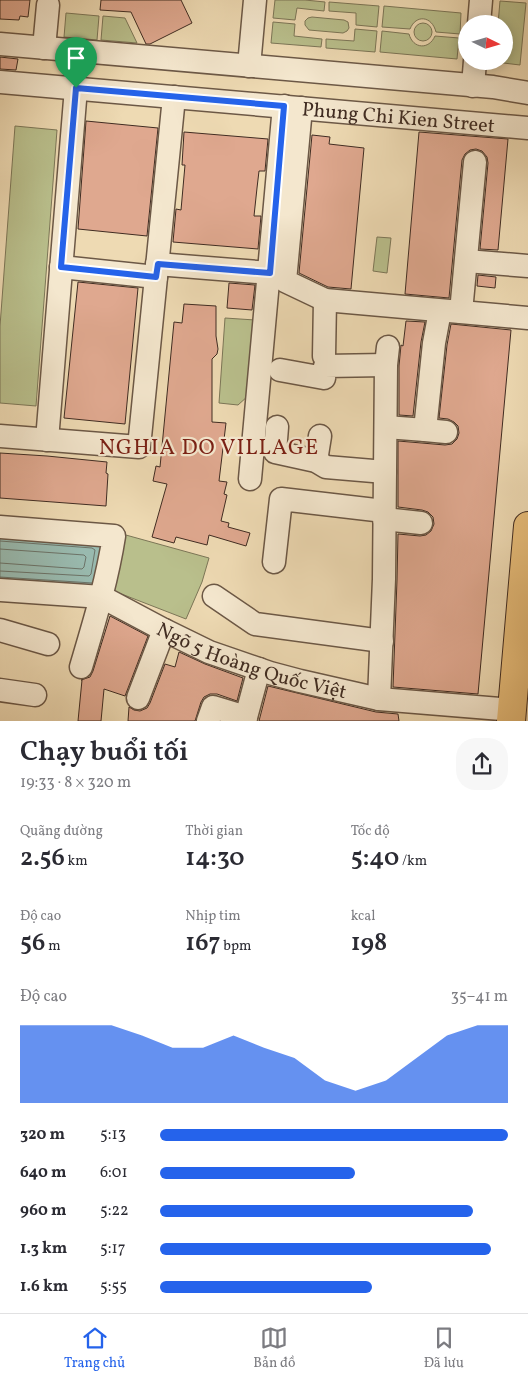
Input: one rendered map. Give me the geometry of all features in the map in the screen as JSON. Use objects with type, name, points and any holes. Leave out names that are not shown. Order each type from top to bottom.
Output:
[{"type":"main road","points":[[511,715],[528,526]]},
{"type":"street","points":[[249,66],[255,0]]},
{"type":"street","points":[[480,15],[481,0]]},
{"type":"street","points":[[44,48],[48,5]]},
{"type":"street","points":[[0,44],[473,86],[528,93]]},
{"type":"street","points":[[473,86],[475,70]]},
{"type":"street","name":"Phung Chi Kien Street","points":[[0,82],[528,128]]},
{"type":"street","points":[[47,440],[76,88]]},
{"type":"street","points":[[0,436],[139,447],[174,97]]},
{"type":"street","points":[[250,479],[278,277],[293,107]]},
{"type":"street","points":[[386,427],[435,431],[434,343],[450,311],[466,261],[475,162]]},
{"type":"street","points":[[466,261],[528,266]]},
{"type":"street","points":[[61,267],[278,277],[325,300],[528,318]]},
{"type":"street","points":[[280,370],[324,378],[325,300]]},
{"type":"street","points":[[324,361],[387,356],[384,579],[379,699]]},
{"type":"street","points":[[277,427],[275,452],[282,461],[316,461],[326,467],[385,472]]},
{"type":"street","points":[[316,461],[320,436]]},
{"type":"street","points":[[274,562],[281,499],[384,515],[421,523]]},
{"type":"street","points":[[0,527],[114,536],[102,597],[81,667]]},
{"type":"street","points":[[214,596],[255,624],[382,641]]},
{"type":"street","name":"Ngõ 5 Hoàng Quốc Việt","points":[[1,597],[102,597],[209,652],[300,681],[379,699],[511,715]]},
{"type":"street","points":[[0,630],[48,644]]},
{"type":"street","points":[[138,698],[164,630]]},
{"type":"street","points":[[208,720],[213,708],[246,719],[259,669]]},
{"type":"street","points":[[0,690],[35,695]]},
{"type":"green space","points":[[275,0],[325,2],[324,11],[297,8],[295,20],[273,18]]},
{"type":"green space","points":[[500,1],[526,3],[520,65],[513,64],[513,15],[499,15]]},
{"type":"green space","points":[[329,2],[379,6],[377,27],[356,25],[356,13],[329,11]]},
{"type":"green space","points":[[384,6],[461,13],[461,15],[458,15],[458,34],[436,32],[431,23],[424,19],[416,21],[410,29],[382,27]]},
{"type":"green space","points":[[66,13],[99,16],[97,40],[64,37]]},
{"type":"green space","points":[[103,16],[125,18],[137,43],[101,40]]},
{"type":"green space","points":[[312,17],[344,20],[348,22],[349,28],[343,33],[309,30],[305,25],[305,21]]},
{"type":"green space","points":[[273,22],[295,24],[294,36],[322,39],[321,47],[271,43]]},
{"type":"green space","points":[[423,23],[429,26],[432,32],[429,38],[423,41],[417,38],[414,32],[417,26]]},
{"type":"green space","points":[[355,29],[377,31],[375,52],[326,48],[326,39],[354,41]]},
{"type":"green space","points":[[382,31],[409,34],[414,43],[421,46],[429,44],[435,36],[458,38],[457,59],[380,52]]},
{"type":"green space","points":[[15,126],[57,130],[36,406],[0,403],[0,326]]},
{"type":"green space","points":[[377,237],[391,238],[387,273],[373,271]]},
{"type":"green space","points":[[225,318],[255,320],[248,396],[238,405],[219,403]]},
{"type":"green space","points":[[115,532],[209,558],[202,582],[186,619],[106,588]]},
{"type":"water","points":[[0,530],[104,537],[99,588],[0,582]]},
{"type":"building","points":[[0,0],[30,0],[28,17],[20,16],[19,20],[0,19]]},
{"type":"building","points":[[101,0],[181,0],[192,23],[150,44],[146,44],[131,12],[100,10]]},
{"type":"building","points":[[0,57],[18,59],[16,70],[0,69]]},
{"type":"building","points":[[86,121],[158,128],[147,236],[78,229]]},
{"type":"building","points":[[184,132],[268,139],[265,171],[259,171],[254,216],[261,216],[258,249],[173,242],[176,209],[181,210],[185,165],[182,165]]},
{"type":"building","points":[[419,132],[508,139],[498,250],[480,249],[487,157],[482,151],[476,149],[470,150],[462,160],[449,298],[405,294]]},
{"type":"building","points":[[312,135],[330,137],[329,144],[364,148],[351,289],[328,287],[299,273]]},
{"type":"building","points":[[478,275],[496,277],[495,288],[477,286]]},
{"type":"building","points":[[78,282],[138,288],[125,424],[64,418]]},
{"type":"building","points":[[229,283],[255,285],[252,310],[227,308]]},
{"type":"building","points":[[184,304],[216,306],[218,349],[217,354],[212,359],[212,422],[226,423],[219,481],[227,482],[224,494],[227,495],[221,521],[229,523],[228,527],[250,533],[246,546],[209,535],[207,545],[176,537],[174,543],[152,537],[167,484],[153,481],[156,466],[160,467],[174,322],[182,323]]},
{"type":"building","points":[[406,321],[425,322],[413,416],[399,415],[399,366]]},
{"type":"building","points":[[451,324],[511,330],[478,694],[393,687],[398,534],[426,535],[431,531],[434,524],[433,517],[428,512],[398,507],[398,441],[445,445],[452,444],[457,439],[459,433],[458,426],[448,419],[439,418]]},
{"type":"building","points":[[0,453],[107,462],[106,506],[0,498]]},
{"type":"building","points":[[110,616],[148,636],[125,696],[104,689],[101,721],[78,721],[81,680],[90,677],[93,671]]},
{"type":"building","points":[[179,652],[243,678],[237,701],[217,694],[210,694],[204,697],[201,702],[195,721],[128,721],[129,707],[140,711],[147,708],[165,664],[175,667]]},
{"type":"building","points":[[268,686],[376,712],[398,714],[399,721],[259,721]]},
{"type":"district","name":"NGHIA DO VILLAGE","points":[[209,446]]},
{"type":"route","points":[[76,88],[284,106],[270,273],[158,264],[156,277],[61,267],[76,88]]}]
